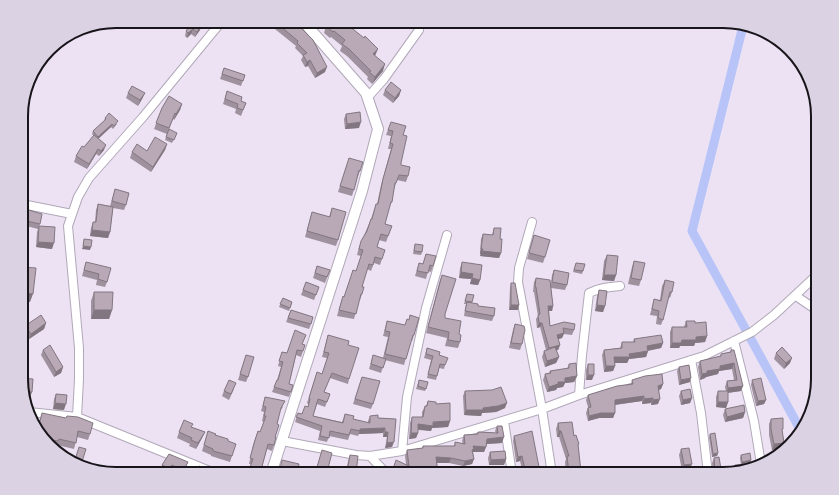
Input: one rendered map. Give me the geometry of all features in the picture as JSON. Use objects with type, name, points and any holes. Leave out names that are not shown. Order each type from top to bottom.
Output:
[{"type":"street","points":[[77,417],[79,348],[68,226],[78,197],[89,178],[143,117],[216,28]]},
{"type":"street","points":[[273,467],[362,191],[378,129],[366,93],[309,28]]},
{"type":"street","points":[[368,97],[384,79],[419,30]]},
{"type":"street","points":[[28,205],[72,214]]},
{"type":"street","points":[[532,222],[518,268],[518,282],[542,409],[551,467]]},
{"type":"street","points":[[402,451],[409,390],[426,308],[447,235]]},
{"type":"street","points":[[282,441],[356,455],[370,456],[402,451],[504,421],[579,395],[704,356],[749,334],[774,315],[811,281]]},
{"type":"street","points":[[579,395],[589,293],[594,290],[620,286]]},
{"type":"street","points":[[796,296],[811,306]]},
{"type":"street","points":[[734,341],[754,421],[760,458]]},
{"type":"street","points":[[691,360],[701,413],[707,467]]},
{"type":"street","points":[[35,413],[77,417],[200,467]]},
{"type":"street","points":[[504,421],[511,467]]},
{"type":"street","points":[[370,456],[380,467]]},
{"type":"building","points":[[188,28],[199,28],[197,32],[193,29],[188,33],[186,31]]},
{"type":"building","points":[[282,28],[301,28],[313,40],[327,67],[317,73],[310,60],[307,62],[303,55],[307,53],[297,43],[298,41]]},
{"type":"building","points":[[328,28],[352,28],[364,38],[365,36],[378,49],[373,54],[385,64],[375,77],[349,49],[342,44],[345,40],[334,31],[333,32]]},
{"type":"building","points":[[224,68],[245,75],[243,81],[222,74]]},
{"type":"building","points":[[391,82],[401,90],[395,98],[385,90]]},
{"type":"building","points":[[132,86],[145,93],[140,100],[128,93]]},
{"type":"building","points":[[227,91],[242,97],[241,101],[246,103],[243,110],[237,108],[238,104],[225,99]]},
{"type":"building","points":[[169,96],[182,104],[176,114],[175,113],[169,128],[156,123]]},
{"type":"building","points":[[360,112],[361,122],[347,124],[346,114]]},
{"type":"building","points":[[109,113],[118,121],[114,126],[112,124],[98,137],[93,131],[106,119],[105,118]]},
{"type":"building","points":[[391,122],[406,126],[403,135],[407,136],[401,165],[410,167],[408,176],[399,175],[395,183],[392,202],[385,224],[392,226],[388,236],[381,234],[377,247],[385,250],[382,259],[375,257],[373,265],[369,264],[356,314],[339,310],[353,270],[356,271],[363,250],[359,249],[361,241],[372,219],[376,204],[378,204],[383,179],[393,144],[390,143],[393,131],[388,130]]},
{"type":"building","points":[[169,129],[177,133],[174,140],[166,137]]},
{"type":"building","points":[[94,135],[106,145],[101,151],[98,149],[89,164],[76,156],[82,146],[84,147]]},
{"type":"building","points":[[155,137],[167,144],[153,167],[132,152],[137,144],[147,151]]},
{"type":"building","points":[[349,158],[363,162],[360,171],[359,170],[354,190],[340,186]]},
{"type":"building","points":[[115,189],[129,193],[126,205],[112,201]]},
{"type":"building","points":[[98,204],[113,207],[110,232],[92,230],[93,222],[96,222]]},
{"type":"building","points":[[332,208],[346,212],[338,240],[307,231],[312,212],[330,217]]},
{"type":"building","points":[[28,210],[42,214],[40,224],[28,221]]},
{"type":"building","points":[[39,226],[55,227],[54,243],[38,242]]},
{"type":"building","points":[[494,228],[501,228],[501,253],[482,251],[483,249],[481,249],[483,234],[493,235]]},
{"type":"building","points":[[534,235],[550,240],[545,257],[529,253]]},
{"type":"building","points":[[84,239],[92,240],[91,247],[83,246]]},
{"type":"building","points":[[415,244],[423,245],[422,252],[414,251]]},
{"type":"building","points":[[426,254],[436,256],[433,266],[430,265],[428,273],[417,271],[419,263],[423,264]]},
{"type":"building","points":[[607,255],[618,256],[616,275],[604,275]]},
{"type":"building","points":[[634,261],[645,263],[641,280],[631,278]]},
{"type":"building","points":[[86,262],[111,268],[107,282],[98,279],[99,274],[84,270]]},
{"type":"building","points":[[462,262],[482,265],[480,280],[472,278],[473,274],[461,272]]},
{"type":"building","points":[[576,263],[585,264],[583,271],[574,270]]},
{"type":"building","points":[[317,266],[330,270],[327,277],[315,273]]},
{"type":"building","points":[[28,267],[36,268],[33,294],[28,293]]},
{"type":"building","points":[[554,270],[569,273],[567,285],[552,282]]},
{"type":"building","points":[[442,275],[456,279],[445,318],[461,321],[459,334],[461,335],[460,342],[448,340],[449,332],[428,327]]},
{"type":"building","points":[[536,278],[550,280],[553,306],[548,306],[550,326],[564,322],[575,324],[574,330],[563,328],[564,333],[557,335],[560,345],[549,348],[542,323],[539,323],[538,315],[540,314],[535,287]]},
{"type":"building","points":[[665,280],[674,282],[663,320],[658,318],[659,311],[652,309],[654,299],[661,301]]},
{"type":"building","points":[[306,282],[319,287],[316,295],[303,290]]},
{"type":"building","points":[[511,283],[515,283],[519,305],[511,305]]},
{"type":"building","points":[[599,290],[607,291],[605,306],[597,305]]},
{"type":"building","points":[[94,292],[113,292],[112,310],[94,310]]},
{"type":"building","points":[[467,294],[474,295],[472,302],[465,301]]},
{"type":"building","points":[[283,298],[292,302],[290,308],[280,304]]},
{"type":"building","points":[[467,302],[478,304],[478,306],[495,308],[494,316],[465,311]]},
{"type":"building","points":[[291,310],[313,317],[311,324],[288,318]]},
{"type":"building","points":[[41,315],[46,323],[31,334],[28,330],[28,324]]},
{"type":"building","points":[[410,315],[419,318],[406,359],[385,354],[390,332],[385,331],[387,321],[405,325],[407,319],[409,320]]},
{"type":"building","points":[[686,321],[695,321],[695,323],[706,322],[707,336],[696,337],[696,340],[682,340],[681,343],[672,343],[672,327],[687,327]]},
{"type":"building","points":[[515,324],[524,326],[525,330],[522,344],[511,343]]},
{"type":"building","points":[[295,330],[306,335],[302,344],[305,345],[303,351],[297,350],[289,384],[293,385],[291,392],[274,387],[278,380],[283,362],[279,361],[282,352],[287,353]]},
{"type":"building","points":[[328,335],[349,341],[348,345],[359,348],[349,379],[332,373],[324,392],[330,394],[327,402],[318,399],[313,416],[343,423],[345,414],[354,416],[353,419],[370,423],[370,416],[378,415],[378,418],[396,419],[394,442],[387,443],[388,432],[385,432],[385,428],[360,429],[360,431],[351,429],[349,435],[330,431],[329,438],[320,436],[322,426],[296,417],[298,413],[302,414],[305,406],[308,407],[309,398],[317,372],[322,374],[329,353],[324,352]]},
{"type":"building","points":[[661,335],[663,343],[647,346],[648,351],[629,354],[630,357],[614,357],[615,366],[606,366],[604,350],[622,348],[622,342],[635,342],[634,339]]},
{"type":"building","points":[[50,345],[63,367],[56,372],[43,350]]},
{"type":"building","points":[[555,347],[559,357],[547,361],[544,351]]},
{"type":"building","points":[[782,347],[792,358],[786,363],[776,353]]},
{"type":"building","points":[[427,348],[440,352],[439,355],[448,358],[445,365],[440,364],[437,376],[428,374],[433,356],[426,354]]},
{"type":"building","points":[[731,350],[734,350],[743,386],[728,388],[727,381],[737,380],[734,363],[720,366],[720,369],[707,371],[707,373],[702,374],[700,361],[721,356],[721,354],[731,352]]},
{"type":"building","points":[[246,355],[254,357],[248,377],[240,374]]},
{"type":"building","points":[[373,355],[386,359],[383,368],[371,364]]},
{"type":"building","points":[[576,363],[577,376],[565,378],[565,382],[558,382],[558,384],[549,387],[545,374],[551,373],[550,371],[569,368],[569,364]]},
{"type":"building","points":[[588,364],[594,364],[594,375],[588,375]]},
{"type":"building","points":[[689,365],[691,378],[681,380],[679,367]]},
{"type":"building","points":[[662,374],[663,384],[658,386],[660,399],[644,399],[644,396],[615,400],[615,413],[601,413],[589,416],[588,408],[591,407],[588,395],[617,386],[633,384],[632,380],[645,376]]},
{"type":"building","points":[[362,377],[380,381],[373,404],[355,399]]},
{"type":"building","points":[[761,378],[766,400],[758,401],[752,380]]},
{"type":"building","points":[[28,379],[33,379],[32,392],[29,392]]},
{"type":"building","points":[[229,380],[236,383],[231,394],[224,391]]},
{"type":"building","points":[[419,380],[428,382],[426,389],[418,386]]},
{"type":"building","points":[[501,387],[507,403],[483,408],[483,410],[466,410],[465,391],[492,390]]},
{"type":"building","points":[[690,389],[692,398],[683,400],[681,391]]},
{"type":"building","points":[[718,391],[728,391],[728,402],[718,402]]},
{"type":"building","points":[[56,394],[67,395],[66,404],[55,403]]},
{"type":"building","points":[[265,397],[285,401],[281,408],[277,424],[279,425],[274,445],[268,444],[262,467],[250,467],[253,459],[250,458],[255,440],[258,431],[260,432],[266,416],[264,416],[266,407],[263,406]]},
{"type":"building","points":[[428,401],[436,402],[436,404],[450,403],[450,421],[433,422],[433,426],[418,424],[418,433],[411,433],[412,417],[423,417],[425,406],[427,406]]},
{"type":"building","points":[[744,405],[745,412],[727,417],[725,409]]},
{"type":"building","points":[[42,413],[66,418],[67,416],[78,417],[93,423],[90,434],[78,431],[76,443],[59,439],[58,441],[53,440],[43,428],[39,421],[40,421]]},
{"type":"building","points":[[783,418],[783,443],[774,444],[771,419]]},
{"type":"building","points":[[184,420],[193,424],[191,427],[205,432],[198,443],[191,440],[192,438],[179,432]]},
{"type":"building","points":[[572,422],[574,436],[576,435],[579,444],[580,467],[568,467],[567,456],[569,456],[561,431],[559,431],[558,423]]},
{"type":"building","points":[[497,426],[502,426],[504,437],[487,439],[486,447],[473,446],[474,449],[472,450],[474,459],[465,461],[436,457],[437,467],[394,467],[396,460],[409,466],[407,450],[423,448],[423,446],[455,446],[455,442],[465,444],[464,435],[478,434],[478,432],[498,433]]},
{"type":"building","points":[[208,431],[236,444],[232,456],[213,451],[213,449],[204,445]]},
{"type":"building","points":[[532,431],[539,467],[524,467],[522,456],[518,457],[514,436]]},
{"type":"building","points":[[715,433],[718,453],[713,454],[710,434]]},
{"type":"building","points":[[79,447],[86,449],[83,460],[76,457]]},
{"type":"building","points":[[689,448],[692,464],[684,465],[681,449]]},
{"type":"building","points":[[322,450],[332,453],[328,467],[317,467]]},
{"type":"building","points":[[505,451],[506,459],[491,460],[490,452]]},
{"type":"building","points":[[750,453],[751,460],[742,462],[741,455]]},
{"type":"building","points":[[169,454],[188,462],[185,467],[176,467],[172,465],[171,467],[166,467],[162,465]]},
{"type":"building","points":[[350,455],[358,456],[357,467],[348,467]]},
{"type":"building","points":[[719,457],[721,467],[715,467],[714,458]]},
{"type":"building","points":[[282,460],[299,464],[298,467],[280,467]]},
{"type":"waterway","points":[[742,30],[692,231],[798,425]]}]
